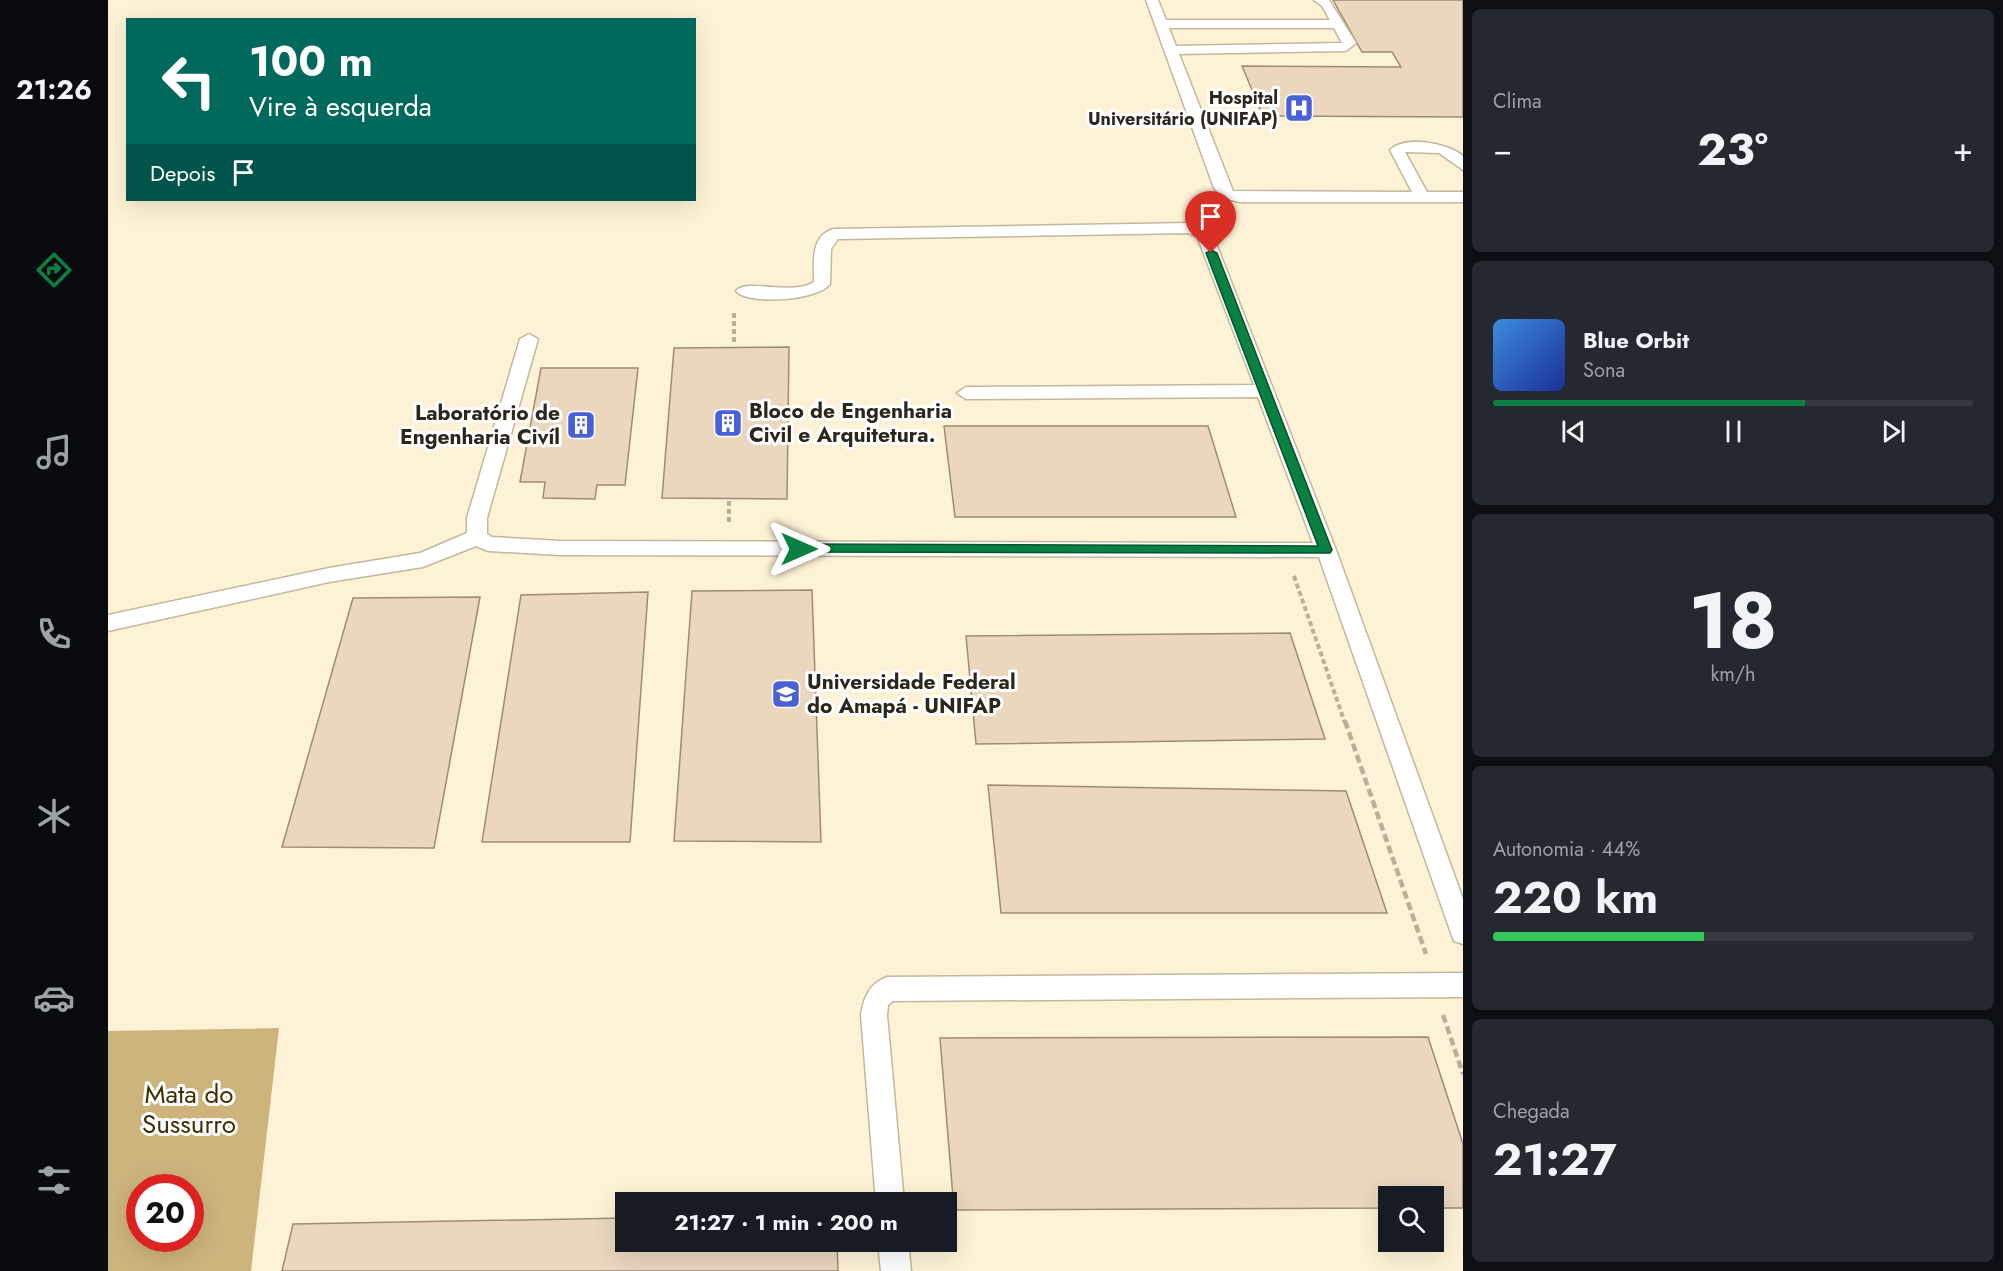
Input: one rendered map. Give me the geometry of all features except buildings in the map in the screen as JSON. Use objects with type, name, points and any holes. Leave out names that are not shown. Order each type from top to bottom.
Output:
[{"type":"lane","points":[[1152,0],[1222,189],[1228,195],[1239,197],[1463,197]]},
{"type":"lane","points":[[1171,50],[1346,47],[1350,43],[1328,4],[1320,0]]},
{"type":"lane","points":[[1161,24],[1338,24]]},
{"type":"lane","points":[[1422,197],[1397,150],[1440,148],[1456,154],[1463,166]]},
{"type":"lane","points":[[744,291],[806,293],[816,290],[822,284],[823,247],[829,236],[834,234],[1190,228],[1204,233],[1326,550],[1463,933]]},
{"type":"lane","points":[[477,537],[477,518],[529,339]]},
{"type":"lane","points":[[966,393],[1264,391]]},
{"type":"lane","points":[[477,537],[488,544],[560,548],[1326,550]]},
{"type":"lane","points":[[108,623],[328,575],[423,560],[477,537]]},
{"type":"lane","points":[[889,1192],[874,1015],[876,1000],[887,989],[1463,985]]},
{"type":"lane","points":[[894,1252],[896,1271]]},
{"type":"path","points":[[734,312],[734,345]]},
{"type":"path","points":[[729,501],[729,524]]},
{"type":"path","points":[[1293,574],[1426,954]]},
{"type":"path","points":[[1442,1014],[1463,1074]]},
{"type":"green space","name":"Mata do Sussurro","points":[[279,1028],[251,1271],[108,1271],[108,1031]]},
{"type":"place","name":"Hospital Universitário (UNIFAP)","points":[[1299,108]]},
{"type":"place","name":"Bloco de Engenharia Civil e Arquitetura.","points":[[728,423]]},
{"type":"place","name":"Laboratório de Engenharia Civíl","points":[[581,425]]},
{"type":"place","name":"Universidade Federal do Amapá - UNIFAP","points":[[786,694]]},
{"type":"route","points":[[799,549],[1326,550],[1211,253]]}]
